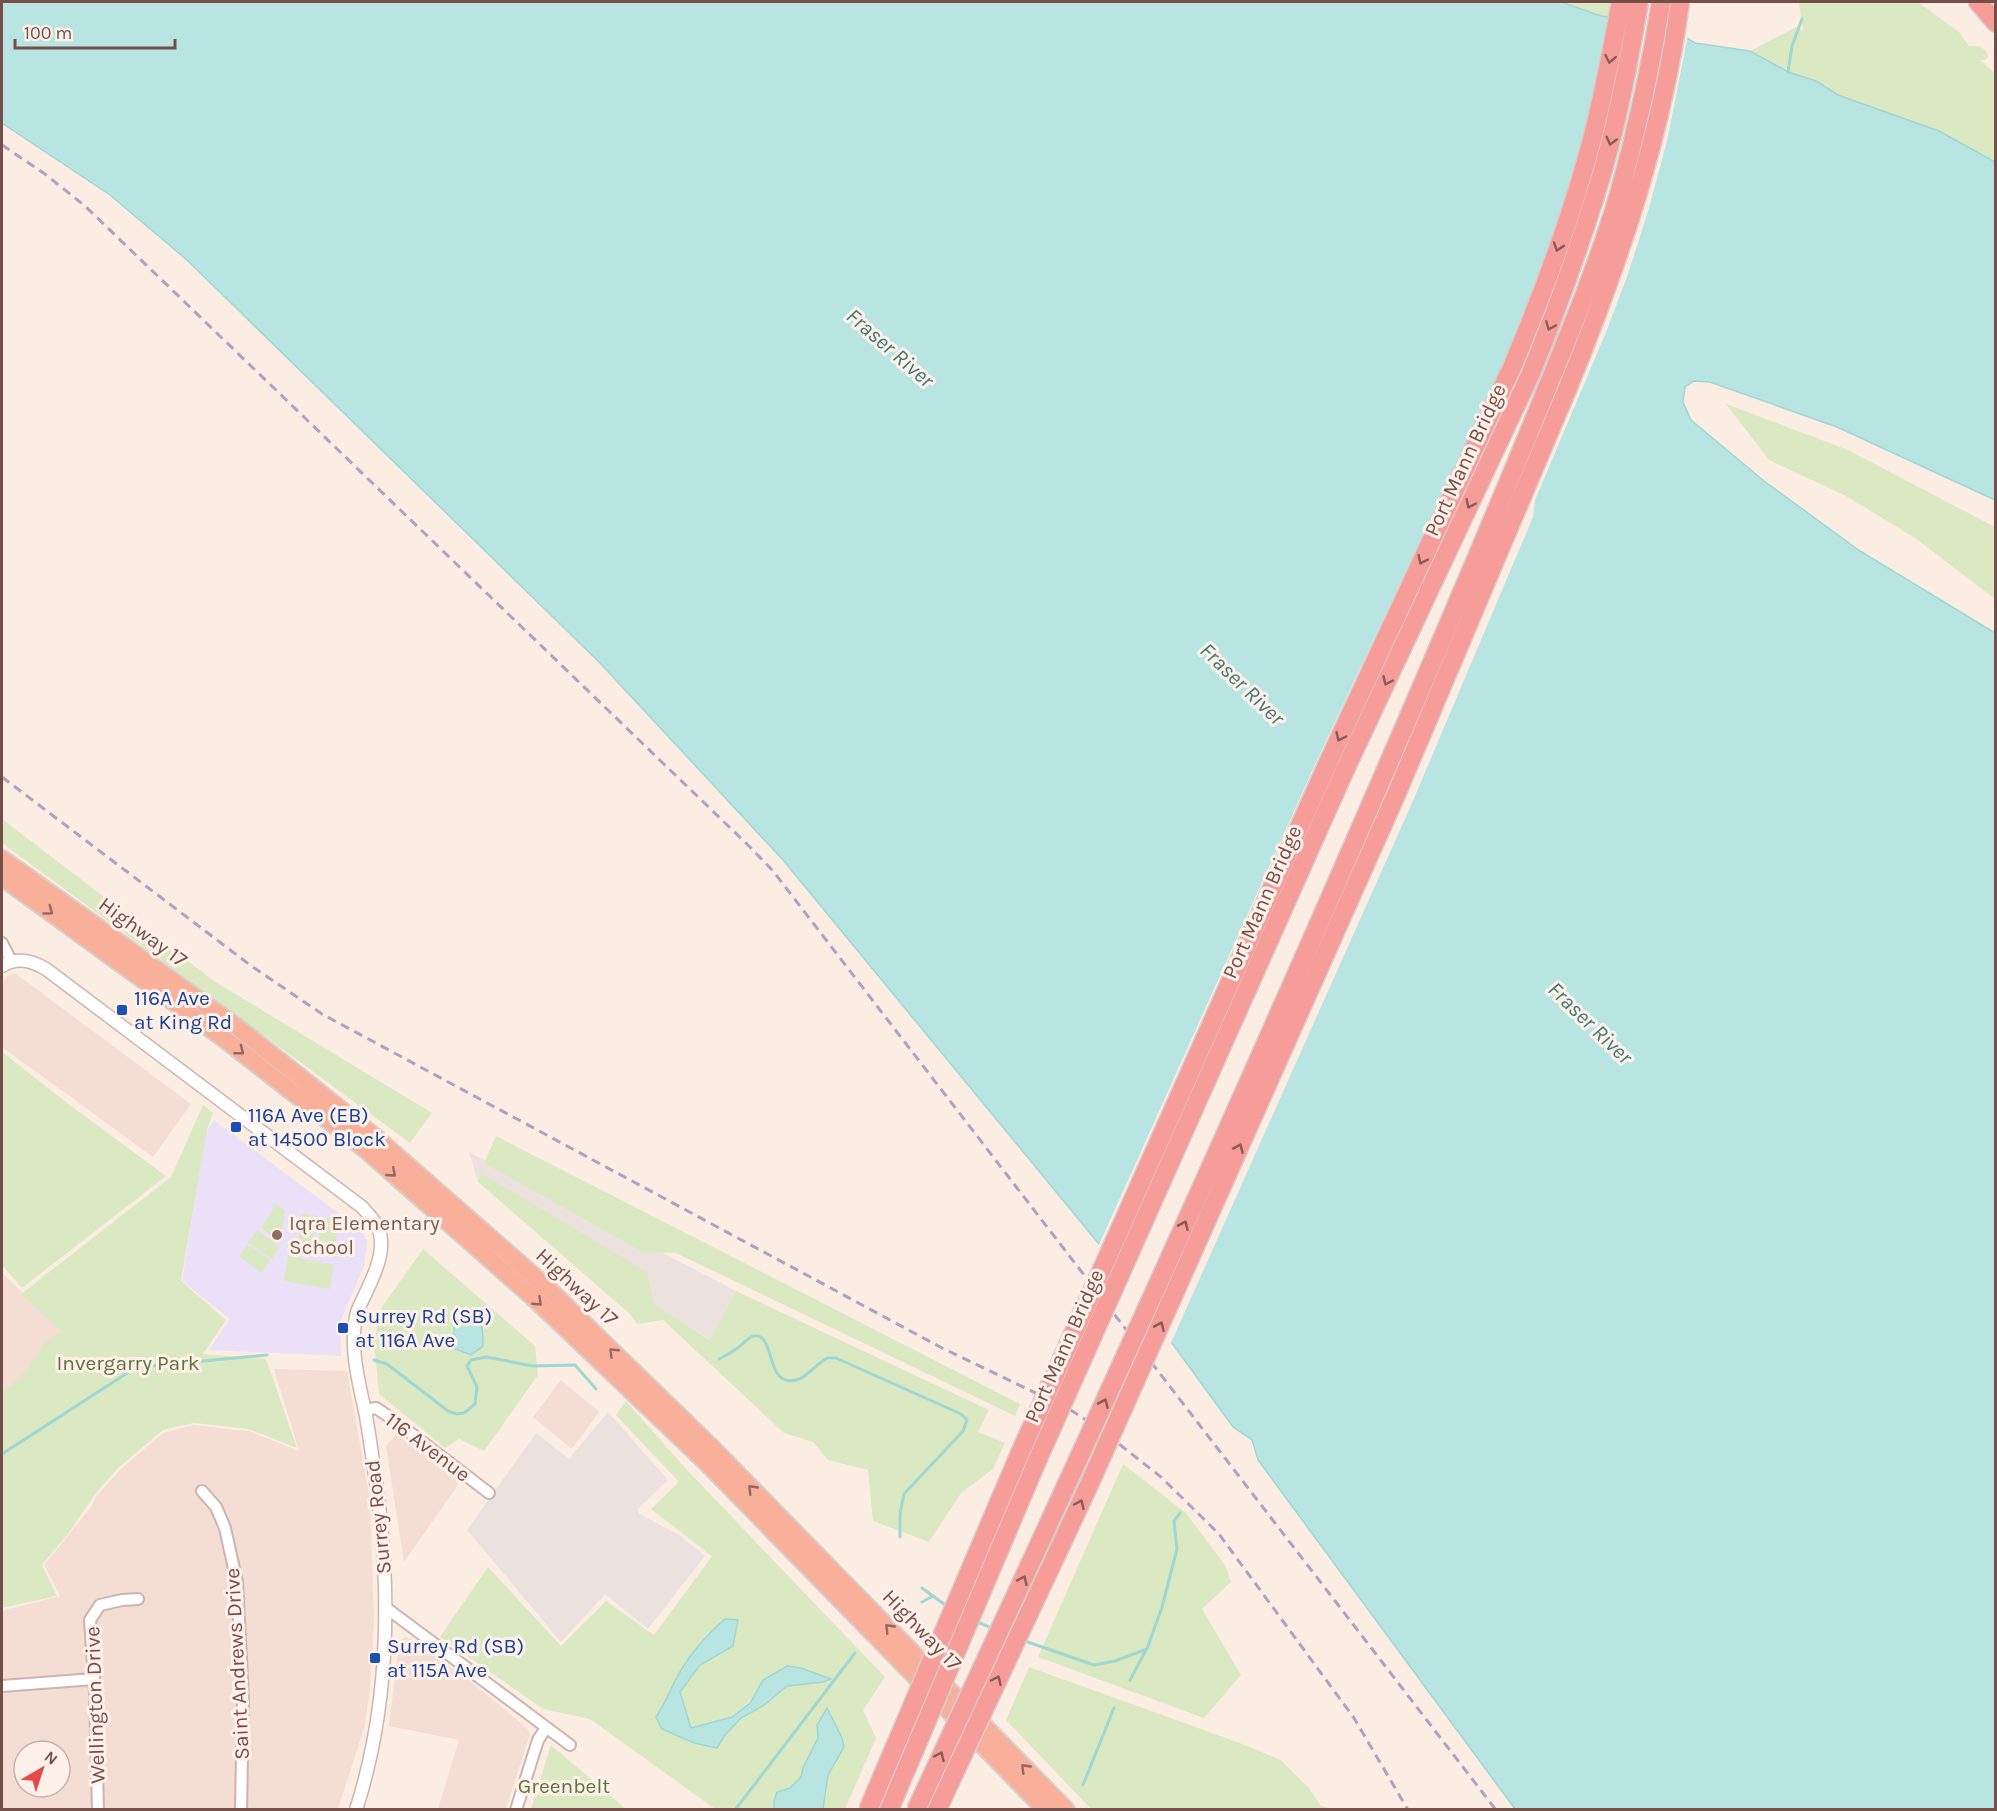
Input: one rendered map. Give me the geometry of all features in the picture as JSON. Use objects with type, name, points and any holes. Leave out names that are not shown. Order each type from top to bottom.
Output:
[{"type":"highway","points":[[868,1809],[1020,1453],[1202,1044],[1327,765],[1513,365],[1539,303],[1579,187],[1596,123],[1621,2]]},
{"type":"highway","name":"Port Mann Bridge","points":[[889,1809],[1036,1461],[1330,804],[1535,363],[1597,192],[1617,116],[1639,2]]},
{"type":"highway","points":[[916,1809],[1071,1477],[1211,1164],[1378,787],[1508,485],[1576,318],[1617,199],[1643,99],[1661,2]]},
{"type":"highway","points":[[937,1809],[1089,1485],[1396,795],[1572,379],[1594,325],[1635,204],[1654,138],[1680,2]]},
{"type":"highway","points":[[1978,2],[1995,23]]},
{"type":"highway","name":"Highway 17","points":[[2,859],[237,1027],[375,1137],[544,1285],[715,1451],[1066,1809]]},
{"type":"highway","name":"Highway 17","points":[[2,877],[226,1040],[364,1148],[534,1298],[705,1461],[1046,1809]]},
{"type":"street","points":[[2,943],[6,963]]},
{"type":"street","name":"Surrey Road","points":[[6,963],[34,962],[46,969],[362,1207],[378,1229],[381,1248],[379,1260],[355,1321],[356,1357],[381,1529],[385,1607],[380,1698],[367,1770],[356,1809]]},
{"type":"street","name":"116 Avenue","points":[[364,1410],[376,1408],[489,1493]]},
{"type":"street","name":"Saint Andrews Drive","points":[[202,1491],[216,1507],[225,1528],[237,1582],[243,1698],[241,1809]]},
{"type":"street","name":"Wellington Drive","points":[[98,1809],[90,1620],[100,1605],[138,1599]]},
{"type":"street","points":[[385,1607],[570,1744]]},
{"type":"street","points":[[2,1686],[94,1679]]},
{"type":"street","points":[[516,1809],[538,1740],[546,1728]]},
{"type":"shaded area","points":[[15,973],[191,1104],[153,1157],[2,1047],[2,984],[8,976]]},
{"type":"shaded area","name":"Iqra Elementary School","points":[[214,1120],[361,1230],[367,1241],[364,1266],[340,1322],[341,1356],[209,1350],[230,1319],[182,1281],[206,1132]]},
{"type":"shaded area","points":[[469,1152],[736,1291],[711,1340],[653,1304],[478,1182]]},
{"type":"shaded area","points":[[2,1273],[61,1330],[28,1375],[2,1395]]},
{"type":"shaded area","points":[[274,1369],[347,1371],[370,1500],[374,1621],[365,1725],[338,1809],[2,1809],[2,1611],[60,1596],[44,1565],[91,1507],[96,1497],[121,1469],[163,1433],[194,1425],[249,1431],[299,1451]]},
{"type":"shaded area","points":[[561,1380],[599,1412],[572,1449],[533,1417]]},
{"type":"shaded area","points":[[608,1412],[668,1480],[638,1509],[639,1514],[678,1534],[705,1556],[648,1629],[605,1594],[561,1642],[467,1530],[536,1433],[569,1459]]},
{"type":"shaded area","points":[[396,1434],[460,1482],[404,1562],[386,1446]]},
{"type":"shaded area","points":[[405,1637],[416,1641],[470,1681],[527,1728],[530,1734],[506,1809],[438,1809],[459,1740],[389,1726],[399,1642]]},
{"type":"green space","points":[[1550,2],[1639,2],[1636,19],[1610,31]]},
{"type":"green space","points":[[1799,2],[1918,2],[1959,32],[1969,46],[1979,46],[1986,51],[1988,57],[1980,60],[1995,73],[1995,162],[1939,131],[1838,95],[1816,81],[1788,72],[1750,51],[1796,27],[1803,31]]},
{"type":"green space","points":[[1726,404],[1848,450],[1995,527],[1995,599],[1915,538],[1846,496],[1769,460]]},
{"type":"green space","points":[[2,819],[214,981],[432,1113],[410,1143],[2,843]]},
{"type":"green space","points":[[2,1052],[166,1176],[22,1288],[2,1265]]},
{"type":"green space","name":"Invergarry Park","points":[[203,1105],[213,1113],[207,1130],[181,1281],[226,1320],[203,1354],[266,1359],[297,1448],[248,1429],[194,1423],[163,1430],[118,1468],[95,1494],[68,1534],[42,1565],[57,1596],[2,1608],[2,1390],[12,1385],[29,1367],[42,1346],[61,1331],[21,1294],[171,1177]]},
{"type":"green space","points":[[496,1136],[1020,1404],[1015,1416],[676,1253],[643,1252],[484,1163]]},
{"type":"green space","points":[[481,1173],[647,1272],[654,1304],[710,1340],[736,1291],[989,1410],[978,1432],[1005,1443],[993,1469],[961,1493],[929,1542],[873,1521],[868,1470],[828,1460],[813,1442],[784,1433],[663,1320],[637,1324],[630,1314],[478,1182]]},
{"type":"green space","points":[[276,1204],[285,1211],[281,1242],[261,1228]]},
{"type":"green space","points":[[302,1213],[317,1216],[311,1253],[297,1251]]},
{"type":"green space","points":[[322,1217],[339,1220],[333,1257],[316,1254]]},
{"type":"green space","points":[[257,1230],[280,1246],[272,1259],[248,1243]]},
{"type":"green space","points":[[247,1244],[270,1260],[262,1273],[239,1256]]},
{"type":"green space","points":[[423,1249],[535,1346],[538,1375],[484,1451],[459,1439],[445,1448],[379,1394],[374,1341],[382,1307]]},
{"type":"green space","points":[[288,1256],[334,1265],[330,1289],[284,1281]]},
{"type":"green space","points":[[626,1401],[688,1471],[885,1677],[863,1710],[876,1738],[845,1809],[715,1809],[590,1719],[543,1709],[440,1637],[488,1567],[561,1646],[606,1601],[654,1635],[712,1556],[651,1509],[679,1482],[616,1415]],"holes":[[[708,1633],[733,1646],[700,1665],[680,1692],[691,1728],[734,1714],[748,1702],[763,1680],[830,1680],[787,1686],[763,1706],[741,1718],[725,1735],[717,1748],[656,1717],[681,1670]]]},
{"type":"green space","points":[[1123,1464],[1186,1513],[1225,1565],[1231,1582],[1202,1609],[1241,1675],[1204,1718],[1038,1657]]},
{"type":"green space","points":[[1029,1667],[1281,1760],[1308,1787],[1321,1806],[1334,1809],[1091,1809],[1006,1720]]},
{"type":"green space","name":"Greenbelt","points":[[551,1745],[626,1809],[531,1809]]},
{"type":"water","name":"Fraser River","points":[[2,2],[1561,2],[1601,16],[1647,22],[1672,29],[1695,43],[1750,51],[1788,72],[1816,81],[1838,95],[1939,131],[1995,162],[1995,500],[1837,427],[1710,382],[1694,381],[1685,387],[1683,402],[1691,420],[1764,481],[1860,551],[1995,633],[1995,1809],[1515,1809],[1258,1460],[1252,1440],[1233,1427],[1108,1255],[783,860],[600,663],[187,260],[110,195],[2,123]]},
{"type":"water","points":[[463,1310],[475,1316],[481,1323],[483,1332],[483,1346],[471,1355],[453,1348],[455,1318]]},
{"type":"water","points":[[725,1619],[738,1620],[733,1646],[700,1665],[680,1692],[691,1728],[732,1717],[750,1703],[763,1680],[787,1666],[801,1668],[831,1679],[787,1686],[763,1706],[741,1718],[725,1735],[717,1748],[694,1743],[662,1729],[656,1717],[689,1657]]},
{"type":"water","points":[[827,1708],[844,1747],[828,1775],[823,1809],[774,1809],[777,1792],[790,1788],[801,1777],[818,1738],[817,1725]]},
{"type":"pier","points":[[1610,15],[1648,19],[1674,26],[1688,35],[1667,141],[1628,274],[1607,330],[1535,500],[1533,517],[1412,803],[1170,1345],[1098,1247],[1317,760],[1506,362],[1531,300],[1571,184],[1589,121]]},
{"type":"waterway","points":[[1788,72],[1792,46],[1802,19]]},
{"type":"waterway","points":[[719,1359],[751,1337],[760,1337],[767,1346],[778,1375],[783,1379],[796,1380],[827,1358],[836,1358],[961,1414],[967,1420],[963,1431],[904,1494],[900,1514],[900,1537]]},
{"type":"waterway","points":[[151,1366],[267,1355]]},
{"type":"waterway","points":[[374,1360],[387,1364],[448,1411],[457,1414],[464,1413],[475,1404],[477,1387],[467,1366],[471,1360],[486,1357],[533,1366],[575,1365],[596,1389]]},
{"type":"waterway","points":[[2,1454],[135,1368]]},
{"type":"waterway","points":[[1022,1640],[1094,1665],[1115,1661],[1147,1649],[1162,1607],[1177,1549],[1174,1521],[1180,1513]]},
{"type":"waterway","points":[[922,1588],[948,1607]]},
{"type":"waterway","points":[[922,1602],[933,1596]]},
{"type":"waterway","points":[[975,1621],[994,1629]]},
{"type":"waterway","points":[[1130,1680],[1146,1650]]},
{"type":"waterway","points":[[735,1810],[855,1653]]},
{"type":"waterway","points":[[1083,1785],[1114,1708]]},
{"type":"railway","points":[[2,145],[45,174],[85,206],[773,871],[1496,1810]]},
{"type":"railway","points":[[2,777],[250,965],[322,1014],[942,1348],[1069,1409],[1100,1429],[1161,1477],[1219,1534],[1354,1718],[1408,1810]]},
{"type":"place","name":"116A Ave at King Rd","points":[[122,1010]]},
{"type":"place","name":"116A Ave (EB) at 14500 Block","points":[[236,1127]]},
{"type":"place","name":"Iqra Elementary School","points":[[277,1235]]},
{"type":"place","name":"Surrey Rd (SB) at 116A Ave","points":[[343,1328]]},
{"type":"place","name":"Surrey Rd (SB) at 115A Ave","points":[[375,1658]]}]
